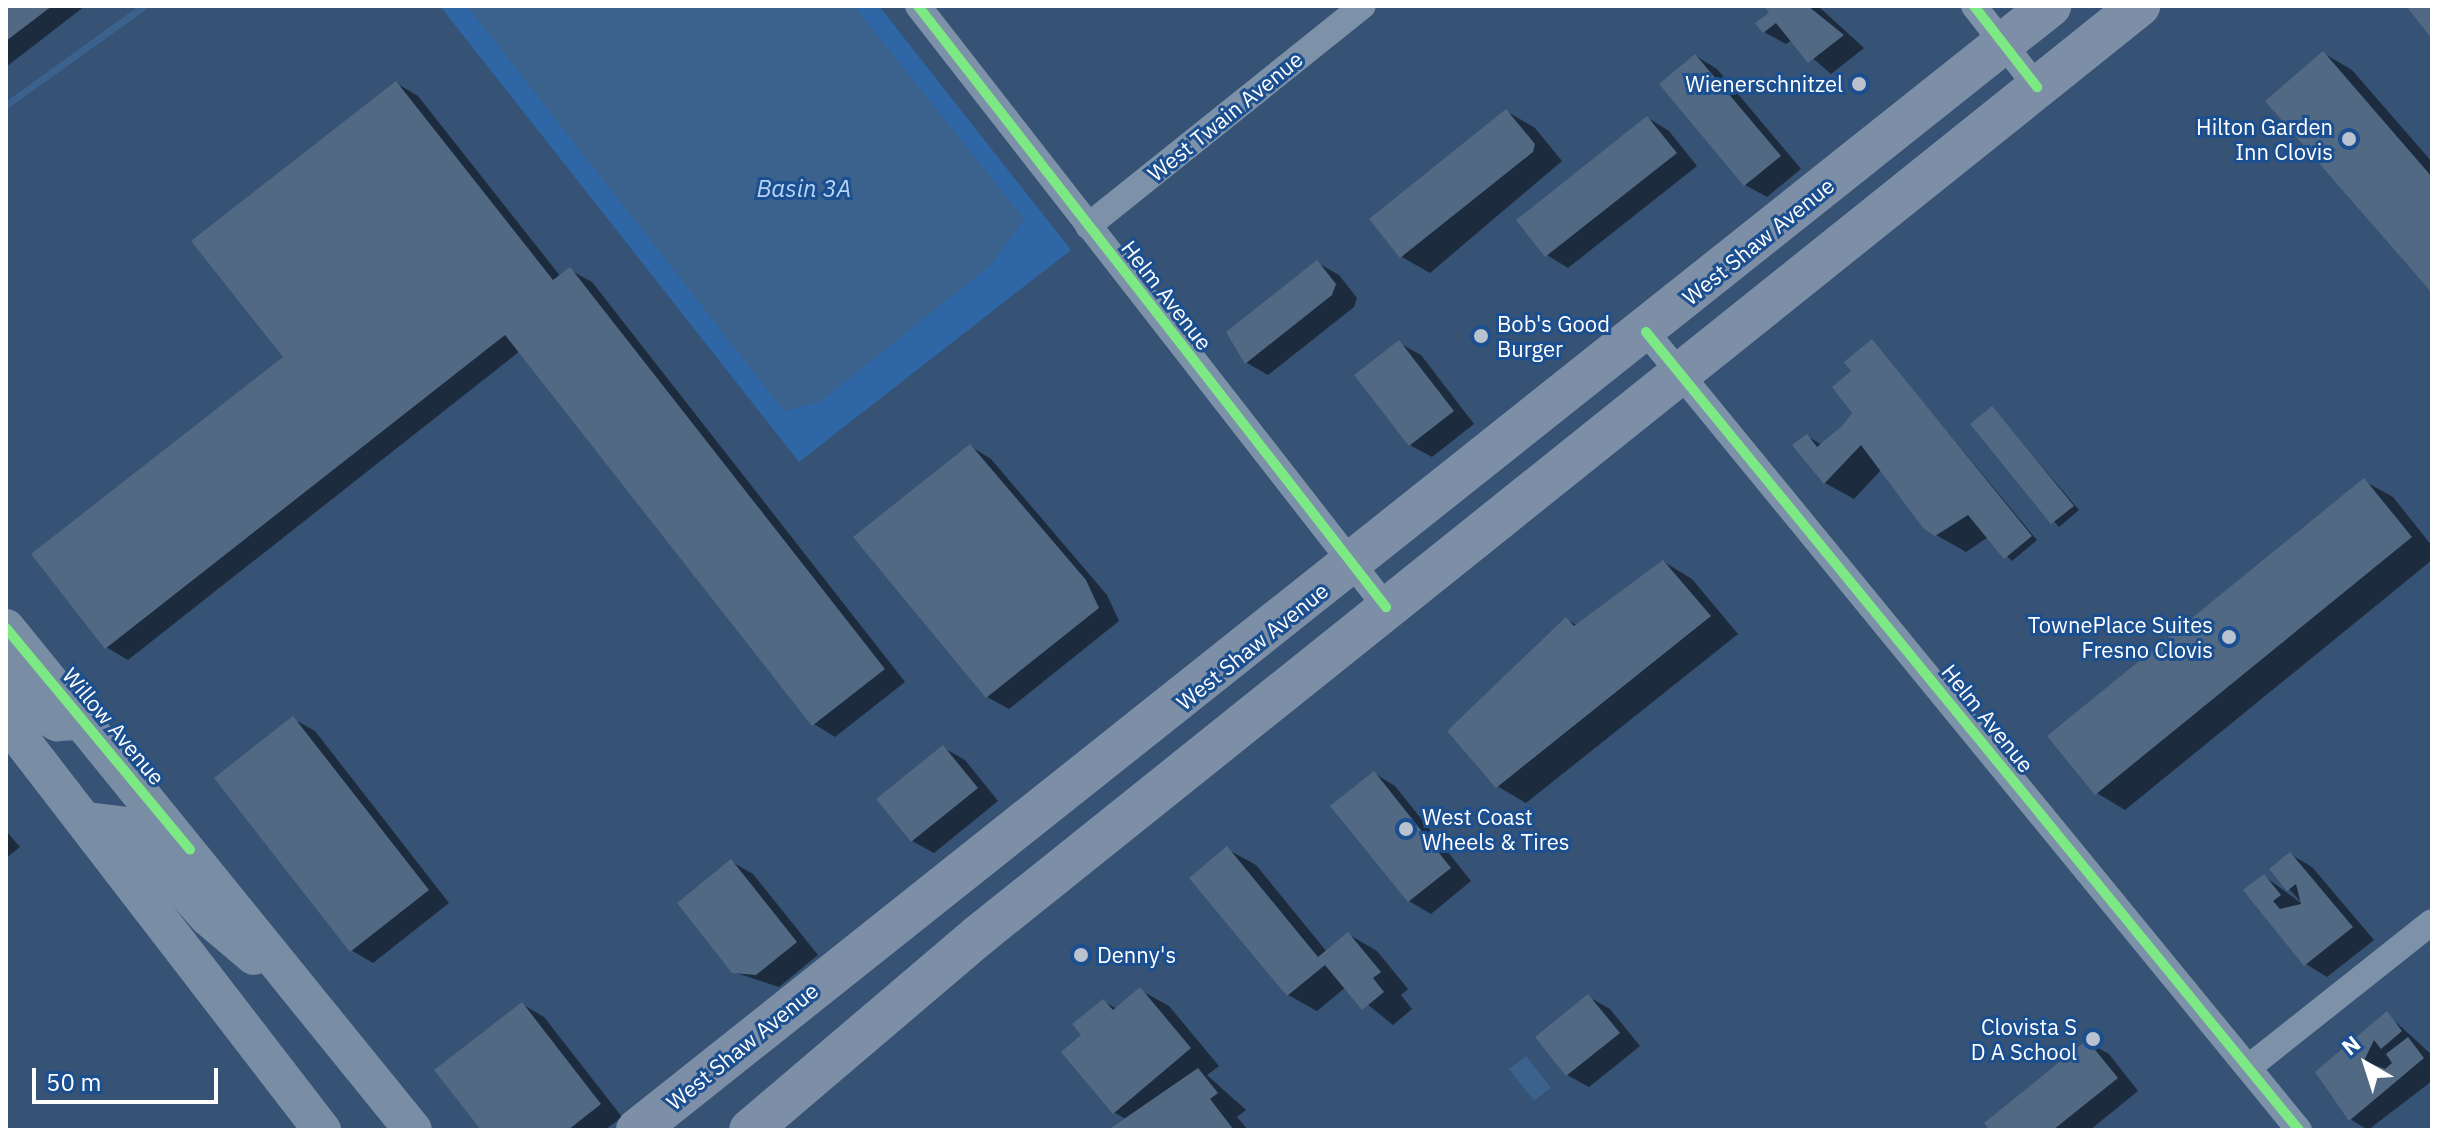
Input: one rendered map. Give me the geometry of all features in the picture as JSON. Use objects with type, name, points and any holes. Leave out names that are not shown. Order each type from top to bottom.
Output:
[{"type":"main road","name":"West Shaw Avenue","points":[[637,1130],[1646,332],[2050,6]]},
{"type":"main road","points":[[750,1130],[1386,607],[2139,6]]},
{"type":"main road","name":"Willow Avenue","points":[[6,628],[321,1012],[413,1130]]},
{"type":"main road","points":[[6,676],[35,709],[57,722],[84,721]]},
{"type":"main road","points":[[6,720],[87,821],[322,1130]]},
{"type":"main road","points":[[87,821],[128,826],[208,917],[321,1012]]},
{"type":"street","name":"Helm Avenue","points":[[918,6],[1386,607]]},
{"type":"street","name":"West Twain Avenue","points":[[1088,226],[1363,6]]},
{"type":"street","points":[[1974,6],[2037,87]]},
{"type":"street","name":"Helm Avenue","points":[[1646,332],[2299,1130]]},
{"type":"street","points":[[2249,1067],[2432,922]]},
{"type":"shaded area","name":"Basin 3A","points":[[440,6],[879,6],[1071,250],[799,462]]},
{"type":"water","name":"Basin 3A","points":[[467,6],[854,6],[1024,219],[993,263],[820,402],[784,411]]},
{"type":"water","points":[[1526,1056],[1551,1088],[1534,1101],[1509,1069]]},
{"type":"building","points":[[6,6],[52,6],[6,41]]},
{"type":"building","points":[[1764,6],[1808,6],[1844,35],[1808,63],[1776,23],[1763,33],[1755,23],[1769,13]]},
{"type":"building","points":[[2406,6],[2432,6],[2432,39]]},
{"type":"building","name":"Hilton Garden Inn Clovis","points":[[2323,51],[2432,177],[2432,293],[2265,101]]},
{"type":"building","points":[[1695,54],[1781,156],[1744,186],[1659,84]]},
{"type":"building","points":[[396,81],[553,280],[570,267],[885,669],[812,726],[505,335],[105,649],[31,554],[283,357],[191,241]]},
{"type":"building","points":[[1506,109],[1535,144],[1533,152],[1400,258],[1369,219]]},
{"type":"building","points":[[1647,116],[1677,153],[1545,257],[1516,220]]},
{"type":"building","points":[[1317,260],[1336,284],[1332,295],[1245,364],[1226,332]]},
{"type":"building","points":[[1872,339],[2032,536],[2004,559],[1968,515],[1935,536],[1923,528],[1861,445],[1824,484],[1792,445],[1807,434],[1817,447],[1852,413],[1832,387],[1851,371],[1844,362]]},
{"type":"building","points":[[1399,340],[1454,411],[1409,446],[1354,375]]},
{"type":"building","points":[[1992,406],[2074,506],[2051,524],[1970,424]]},
{"type":"building","points":[[970,444],[1086,580],[1099,608],[986,698],[853,537]]},
{"type":"building","name":"TownePlace Suites Fresno Clovis","points":[[2364,478],[2412,537],[2095,795],[2047,736]]},
{"type":"building","points":[[1663,560],[1711,616],[1496,788],[1447,731],[1566,617],[1574,626]]},
{"type":"building","points":[[293,716],[429,890],[350,952],[214,778]]},
{"type":"building","points":[[943,745],[978,788],[911,842],[876,799]]},
{"type":"building","points":[[1374,771],[1451,868],[1408,902],[1330,806]]},
{"type":"building","points":[[1227,846],[1318,957],[1348,932],[1381,972],[1373,978],[1384,992],[1362,1010],[1325,965],[1287,996],[1189,878]]},
{"type":"building","points":[[2290,852],[2353,927],[2304,966],[2243,890],[2264,874],[2281,895],[2273,901],[2280,909],[2301,904],[2296,884],[2287,891],[2269,869]]},
{"type":"building","points":[[731,859],[797,942],[756,975],[732,973],[677,903]]},
{"type":"building","points":[[1140,987],[1191,1048],[1113,1114],[1061,1052],[1081,1035],[1072,1024],[1103,999],[1113,1010]]},
{"type":"building","points":[[1588,994],[1620,1033],[1566,1076],[1535,1037]]},
{"type":"building","points":[[522,1002],[601,1104],[568,1130],[481,1130],[434,1070]]},
{"type":"building","points":[[2387,1011],[2402,1031],[2381,1049],[2374,1040],[2364,1061],[2385,1069],[2392,1063],[2386,1054],[2408,1037],[2424,1058],[2349,1121],[2315,1072]]},
{"type":"building","points":[[2087,1040],[2118,1078],[2053,1130],[1989,1130],[1984,1123]]},
{"type":"building","points":[[1198,1068],[1218,1093],[1210,1099],[1234,1130],[1108,1130]]},
{"type":"waterway","points":[[6,105],[144,6]]},
{"type":"cycle path","points":[[918,6],[1386,607]]},
{"type":"cycle path","points":[[1974,6],[2037,87]]},
{"type":"cycle path","points":[[1646,332],[2299,1130]]},
{"type":"cycle path","points":[[6,628],[190,850]]},
{"type":"place","name":"Wienerschnitzel","points":[[1859,84]]},
{"type":"place","name":"Hilton Garden Inn Clovis","points":[[2349,139]]},
{"type":"place","name":"Bob's Good Burger","points":[[1481,336]]},
{"type":"place","name":"TownePlace Suites Fresno Clovis","points":[[2229,637]]},
{"type":"place","name":"West Coast Wheels & Tires","points":[[1406,829]]},
{"type":"place","name":"Denny's","points":[[1081,955]]},
{"type":"place","name":"Clovista S D A School","points":[[2093,1039]]}]
